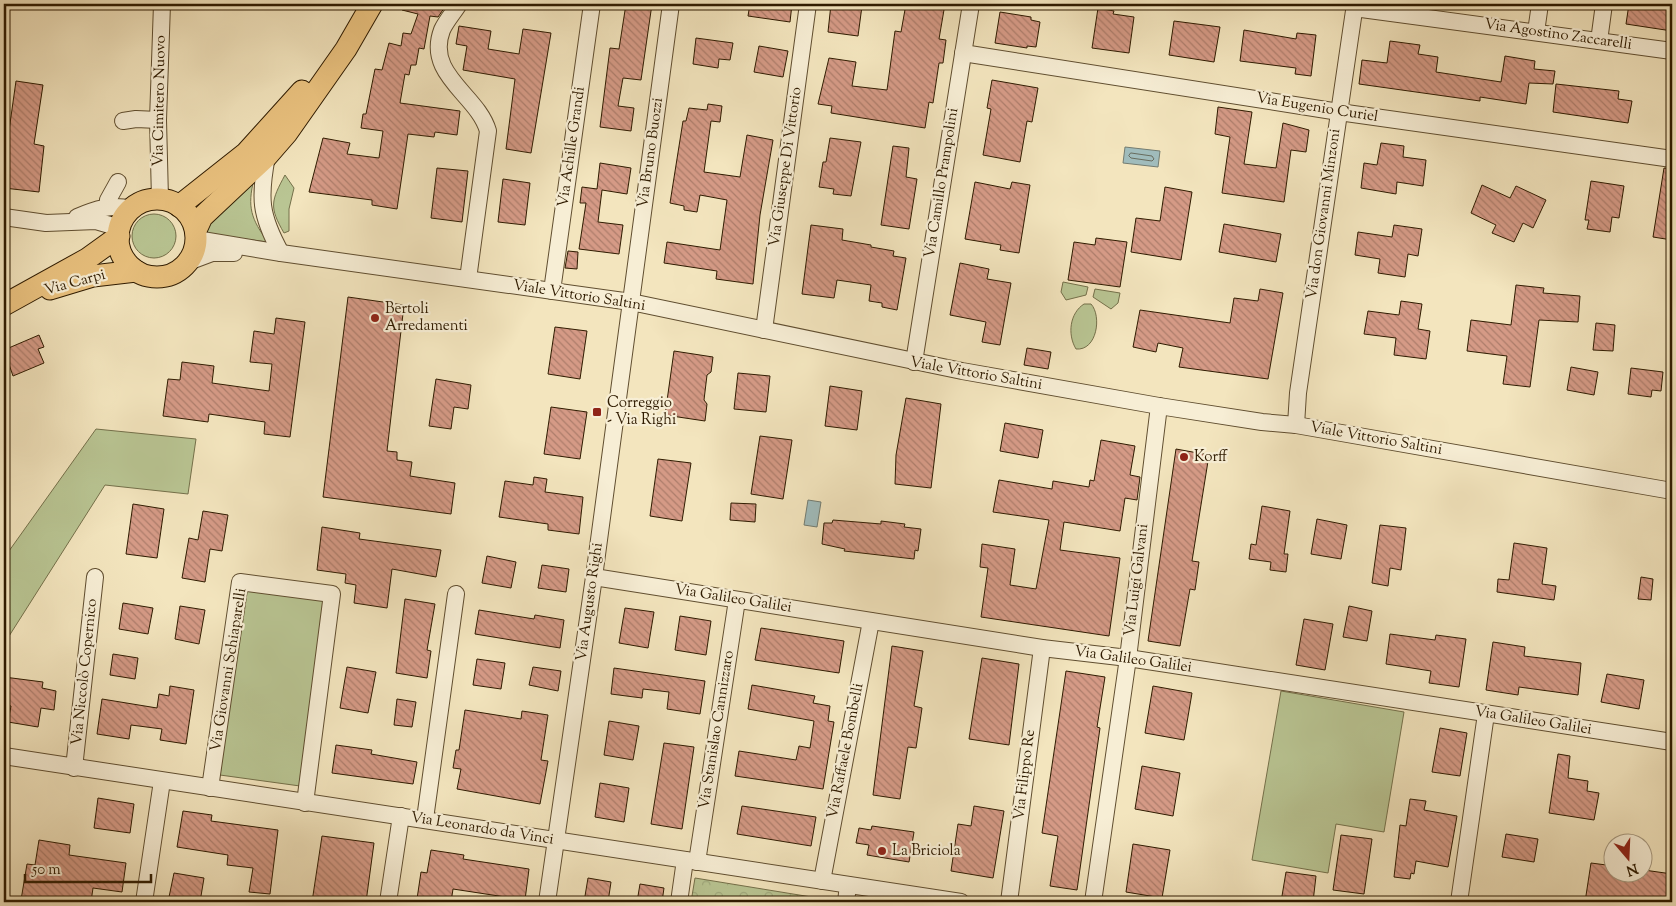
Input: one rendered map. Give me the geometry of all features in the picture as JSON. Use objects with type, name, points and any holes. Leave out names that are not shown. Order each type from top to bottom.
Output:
[{"type":"main road","points":[[196,235],[189,214],[170,202],[148,200],[121,208],[119,232],[124,257],[136,271],[148,276],[162,276],[177,272],[188,262],[195,248],[196,235],[202,217],[268,156],[288,133],[346,50],[370,4]]},
{"type":"main road","points":[[170,202],[246,153],[269,130],[295,99],[370,4]]},
{"type":"main road","name":"Via Carpi","points":[[9,303],[87,259],[119,232]]},
{"type":"main road","name":"Via Carpi","points":[[9,303],[93,276],[136,271]]},
{"type":"street","name":"Via Cimitero Nuovo","points":[[162,4],[158,120],[170,202]]},
{"type":"street","points":[[460,4],[442,29],[438,47],[448,77],[485,120],[488,132],[468,279]]},
{"type":"street","name":"Via Achille Grandi","points":[[552,291],[592,4]]},
{"type":"street","name":"Via Bruno Buozzi","points":[[631,302],[671,4]]},
{"type":"street","name":"Via Giuseppe Di Vittorio","points":[[764,330],[808,4]]},
{"type":"street","name":"Via Camillo Prampolini","points":[[914,362],[971,4]]},
{"type":"street","points":[[1536,32],[1540,4]]},
{"type":"street","points":[[1599,41],[1604,4]]},
{"type":"street","name":"Via Agostino Zaccarelli","points":[[1354,6],[1672,51]]},
{"type":"street","name":"Via don Giovanni Minzoni","points":[[1296,425],[1298,393],[1354,6]]},
{"type":"street","name":"Via Eugenio Curiel","points":[[963,53],[1339,112],[1672,159]]},
{"type":"street","points":[[123,121],[136,119],[158,120]]},
{"type":"street","points":[[268,156],[261,201],[267,229],[281,253]]},
{"type":"street","points":[[118,182],[108,200],[121,208]]},
{"type":"street","points":[[68,221],[97,209],[121,208]]},
{"type":"street","points":[[4,217],[46,223],[96,220],[119,232]]},
{"type":"street","name":"Viale Vittorio Saltini","points":[[196,235],[281,253],[631,302],[914,362],[1158,406],[1262,422],[1296,425],[1672,491]]},
{"type":"street","name":"Viale Vittorio Saltini","points":[[188,262],[212,253],[281,253]]},
{"type":"street","name":"Via Augusto Righi","points":[[547,902],[631,302]]},
{"type":"street","name":"Via Luigi Galvani","points":[[1093,902],[1128,658],[1158,406]]},
{"type":"street","name":"Via Niccolò Copernico","points":[[74,768],[95,577]]},
{"type":"street","name":"Via Galileo Galilei","points":[[594,577],[1042,648],[1128,658],[1672,742]]},
{"type":"street","name":"Via Giovanni Schiaparelli","points":[[210,788],[240,582],[332,594],[305,802]]},
{"type":"street","points":[[425,819],[456,594]]},
{"type":"street","name":"Via Stanislao Cannizzaro","points":[[679,902],[691,861],[737,600]]},
{"type":"street","name":"Via Raffaele Bombelli","points":[[822,881],[871,621]]},
{"type":"street","name":"Via Filippo Re","points":[[1009,902],[1042,648]]},
{"type":"street","points":[[1459,902],[1486,714]]},
{"type":"street","name":"Via Leonardo da Vinci","points":[[4,756],[961,902]]},
{"type":"street","points":[[144,902],[162,780]]},
{"type":"street","points":[[388,902],[401,816]]},
{"type":"street","points":[[846,902],[848,885]]},
{"type":"green space","points":[[285,175],[294,188],[289,209],[289,231],[284,233],[276,217],[274,204],[277,191]]},
{"type":"green space","points":[[254,179],[251,197],[252,212],[254,219],[268,242],[213,235],[207,232],[210,219]]},
{"type":"green space","points":[[154,214],[166,218],[172,224],[176,236],[172,248],[166,254],[154,258],[142,254],[136,248],[132,236],[136,224],[142,218]]},
{"type":"green space","points":[[1063,282],[1088,287],[1086,295],[1066,300],[1061,292]]},
{"type":"green space","points":[[1095,289],[1120,293],[1118,303],[1111,309],[1093,297]]},
{"type":"green space","points":[[1084,304],[1091,304],[1094,309],[1097,324],[1096,332],[1089,344],[1083,348],[1076,349],[1071,337],[1071,324],[1079,308]]},
{"type":"green space","points":[[96,429],[196,439],[188,494],[105,485],[4,644],[4,558]]},
{"type":"green space","points":[[244,590],[324,600],[300,786],[220,775]]},
{"type":"green space","points":[[1281,691],[1404,712],[1384,832],[1336,824],[1328,873],[1252,860]]},
{"type":"green space","points":[[695,878],[842,902],[691,902]]},
{"type":"water","points":[[1125,147],[1160,151],[1158,167],[1123,163]]},
{"type":"water","points":[[808,500],[821,502],[817,527],[804,525]]},
{"type":"building","points":[[402,4],[447,4],[438,17],[430,16],[424,49],[419,48],[416,65],[411,65],[409,75],[405,74],[400,103],[460,111],[457,135],[435,132],[434,137],[408,134],[397,209],[372,205],[372,200],[309,192],[323,138],[350,143],[347,154],[379,158],[383,131],[361,128],[363,114],[366,114],[375,69],[382,70],[389,43],[401,46],[403,33],[411,34],[418,14],[402,10]]},
{"type":"building","points":[[626,4],[652,4],[641,80],[623,78],[618,106],[634,108],[631,131],[600,127],[610,48],[619,49]]},
{"type":"building","points":[[750,4],[792,4],[790,22],[748,16]]},
{"type":"building","points":[[831,4],[862,6],[858,36],[828,32]]},
{"type":"building","points":[[906,4],[945,4],[939,39],[946,40],[943,63],[939,63],[933,103],[929,102],[925,128],[831,113],[832,106],[818,104],[829,58],[856,62],[852,86],[887,90],[895,31],[901,32]]},
{"type":"building","points":[[1629,4],[1672,4],[1672,31],[1626,24]]},
{"type":"building","points":[[1098,8],[1114,11],[1113,14],[1134,17],[1129,53],[1092,48]]},
{"type":"building","points":[[1000,12],[1031,17],[1031,20],[1040,22],[1036,47],[1027,46],[1027,48],[995,43]]},
{"type":"building","points":[[1174,21],[1220,27],[1214,62],[1169,55]]},
{"type":"building","points":[[459,26],[491,31],[488,49],[519,54],[523,29],[551,33],[531,153],[506,149],[515,79],[463,70],[467,46],[456,44]]},
{"type":"building","points":[[1244,30],[1296,39],[1297,33],[1316,35],[1311,76],[1295,74],[1296,68],[1240,61]]},
{"type":"building","points":[[696,38],[733,43],[730,60],[719,59],[718,68],[693,64]]},
{"type":"building","points":[[1390,41],[1420,45],[1418,54],[1438,57],[1436,72],[1501,82],[1505,56],[1535,61],[1534,69],[1555,71],[1553,84],[1529,83],[1526,104],[1480,97],[1480,101],[1359,84],[1362,60],[1387,63]]},
{"type":"building","points":[[759,46],[788,51],[783,77],[754,72]]},
{"type":"building","points":[[992,80],[1038,88],[1032,122],[1027,121],[1020,162],[983,155],[991,109],[987,108]]},
{"type":"building","points":[[16,81],[43,85],[34,144],[44,146],[39,192],[4,188],[4,166]]},
{"type":"building","points":[[1556,84],[1619,91],[1618,99],[1632,101],[1628,123],[1553,112]]},
{"type":"building","points":[[708,104],[722,106],[720,122],[711,121],[704,172],[740,177],[747,135],[773,140],[760,215],[753,284],[716,279],[717,271],[664,263],[667,242],[720,250],[727,200],[700,195],[697,212],[684,210],[684,206],[670,203],[683,121],[686,121],[689,108],[707,110]]},
{"type":"building","points":[[1218,107],[1252,112],[1244,164],[1276,168],[1283,123],[1309,130],[1306,152],[1291,150],[1284,202],[1222,193],[1230,137],[1215,134]]},
{"type":"building","points":[[830,138],[861,142],[851,196],[833,194],[834,189],[819,187],[823,162],[826,162]]},
{"type":"building","points":[[1381,143],[1404,146],[1403,157],[1426,160],[1423,186],[1397,182],[1396,194],[1361,188],[1364,163],[1377,165]]},
{"type":"building","points":[[893,146],[909,148],[906,177],[917,179],[909,229],[881,225]]},
{"type":"building","points":[[600,163],[631,168],[627,194],[602,190],[598,222],[623,225],[619,254],[579,249],[586,203],[580,203],[582,187],[597,189]]},
{"type":"building","points":[[437,168],[468,171],[462,222],[431,218]]},
{"type":"building","points":[[1664,168],[1672,169],[1672,240],[1653,237]]},
{"type":"building","points":[[503,179],[530,183],[525,225],[498,222]]},
{"type":"building","points":[[1591,181],[1624,186],[1619,218],[1612,217],[1610,232],[1587,229],[1589,220],[1585,220]]},
{"type":"building","points":[[975,182],[1010,189],[1012,182],[1030,185],[1019,253],[1000,250],[1001,245],[965,239]]},
{"type":"building","points":[[1482,185],[1510,198],[1516,186],[1546,200],[1533,228],[1523,223],[1514,242],[1492,233],[1496,225],[1471,213]]},
{"type":"building","points":[[1165,187],[1192,192],[1181,260],[1131,252],[1136,218],[1160,221]]},
{"type":"building","points":[[1224,224],[1281,234],[1276,262],[1219,252]]},
{"type":"building","points":[[811,225],[843,229],[842,240],[894,251],[893,256],[906,258],[897,310],[882,307],[882,303],[869,301],[871,285],[837,280],[834,298],[802,294]]},
{"type":"building","points":[[1394,225],[1422,229],[1418,256],[1408,254],[1405,277],[1378,273],[1380,259],[1355,255],[1358,232],[1392,237]]},
{"type":"building","points":[[1096,238],[1127,242],[1120,287],[1068,280],[1074,242],[1095,245]]},
{"type":"building","points":[[568,251],[578,252],[577,269],[565,268]]},
{"type":"building","points":[[960,263],[989,269],[987,279],[1011,283],[1000,345],[982,342],[986,322],[950,315]]},
{"type":"building","points":[[1516,285],[1544,288],[1543,293],[1580,296],[1578,322],[1539,320],[1530,387],[1503,384],[1507,356],[1467,351],[1471,320],[1511,325]]},
{"type":"building","points":[[1260,289],[1283,293],[1268,379],[1179,367],[1183,348],[1158,343],[1156,352],[1133,347],[1140,310],[1230,323],[1234,298],[1258,301]]},
{"type":"building","points":[[348,297],[404,305],[387,451],[397,452],[397,460],[412,462],[410,476],[455,483],[451,514],[323,497]]},
{"type":"building","points":[[1401,301],[1422,304],[1418,329],[1430,331],[1426,359],[1394,355],[1396,338],[1364,334],[1368,311],[1399,315]]},
{"type":"building","points":[[276,318],[305,322],[290,437],[264,434],[265,422],[209,414],[208,422],[163,416],[168,379],[180,380],[182,362],[214,366],[212,383],[269,391],[272,364],[250,362],[254,331],[274,334]]},
{"type":"building","points":[[1596,323],[1615,325],[1613,351],[1593,350]]},
{"type":"building","points":[[555,327],[587,331],[580,379],[548,374]]},
{"type":"building","points":[[39,335],[44,347],[38,349],[44,363],[13,376],[4,350]]},
{"type":"building","points":[[1027,348],[1051,352],[1048,369],[1024,365]]},
{"type":"building","points":[[674,351],[713,357],[711,372],[707,375],[704,400],[707,404],[705,421],[665,415]]},
{"type":"building","points":[[1571,367],[1598,372],[1594,395],[1567,390]]},
{"type":"building","points":[[1631,368],[1663,372],[1661,391],[1652,390],[1651,397],[1628,394]]},
{"type":"building","points":[[738,373],[770,376],[766,412],[734,409]]},
{"type":"building","points":[[436,379],[471,385],[468,409],[454,407],[451,429],[429,426]]},
{"type":"building","points":[[830,386],[862,391],[857,430],[825,426]]},
{"type":"building","points":[[906,398],[941,404],[931,488],[895,484],[896,455]]},
{"type":"building","points":[[551,407],[587,412],[580,459],[544,454]]},
{"type":"building","points":[[1005,423],[1043,430],[1038,458],[1000,451]]},
{"type":"building","points":[[760,436],[792,440],[783,499],[751,494]]},
{"type":"building","points":[[1101,440],[1135,446],[1130,475],[1140,477],[1137,500],[1125,498],[1120,531],[1064,522],[1060,550],[1120,558],[1109,636],[981,617],[988,568],[980,567],[982,544],[1015,549],[1010,585],[1036,589],[1049,520],[993,512],[999,480],[1052,489],[1053,481],[1089,487],[1090,480],[1094,481]]},
{"type":"building","points":[[1176,449],[1209,455],[1192,561],[1199,562],[1195,590],[1190,589],[1180,646],[1148,641]]},
{"type":"building","points":[[658,459],[691,463],[682,521],[650,516]]},
{"type":"building","points":[[534,477],[547,479],[545,492],[583,497],[579,534],[548,530],[548,524],[499,517],[505,481],[533,485]]},
{"type":"building","points":[[731,503],[756,504],[755,522],[730,520]]},
{"type":"building","points":[[133,504],[164,509],[157,558],[126,554]]},
{"type":"building","points":[[1262,506],[1290,511],[1284,554],[1288,554],[1286,572],[1270,570],[1271,562],[1249,559],[1251,544],[1256,545]]},
{"type":"building","points":[[203,511],[228,515],[222,551],[210,549],[205,582],[182,578],[189,538],[198,540]]},
{"type":"building","points":[[1317,519],[1347,525],[1341,559],[1311,554]]},
{"type":"building","points":[[833,520],[881,524],[881,521],[905,524],[904,527],[921,529],[918,551],[915,550],[914,559],[844,551],[845,549],[822,544],[824,523],[832,523]]},
{"type":"building","points":[[1380,525],[1406,528],[1401,570],[1390,568],[1388,586],[1372,583]]},
{"type":"building","points":[[322,527],[360,533],[359,539],[441,550],[436,577],[392,569],[387,608],[354,603],[356,585],[345,583],[346,574],[317,570]]},
{"type":"building","points":[[1514,543],[1547,548],[1542,584],[1556,586],[1554,600],[1497,592],[1498,579],[1509,580]]},
{"type":"building","points":[[487,556],[516,562],[511,588],[482,583]]},
{"type":"building","points":[[542,565],[569,569],[566,592],[538,588]]},
{"type":"building","points":[[1641,577],[1653,579],[1651,600],[1638,599]]},
{"type":"building","points":[[405,599],[435,604],[427,650],[431,651],[427,678],[396,673]]},
{"type":"building","points":[[123,603],[153,608],[148,634],[119,629]]},
{"type":"building","points":[[180,606],[205,610],[199,644],[175,639]]},
{"type":"building","points":[[1349,606],[1372,611],[1367,641],[1343,637]]},
{"type":"building","points":[[625,608],[654,612],[648,648],[619,643]]},
{"type":"building","points":[[479,610],[534,619],[535,615],[564,620],[560,648],[475,634]]},
{"type":"building","points":[[680,616],[711,621],[706,655],[675,650]]},
{"type":"building","points":[[1304,619],[1333,624],[1325,670],[1296,665]]},
{"type":"building","points":[[761,628],[844,641],[839,673],[755,660]]},
{"type":"building","points":[[1390,634],[1435,640],[1436,635],[1466,639],[1459,687],[1429,683],[1431,671],[1386,664]]},
{"type":"building","points":[[1493,642],[1525,647],[1524,656],[1581,663],[1578,695],[1519,687],[1518,695],[1486,690]]},
{"type":"building","points":[[892,646],[923,651],[914,706],[922,708],[916,748],[908,747],[900,799],[873,795]]},
{"type":"building","points":[[113,654],[138,658],[135,679],[110,675]]},
{"type":"building","points":[[982,658],[1019,664],[1009,745],[969,739]]},
{"type":"building","points":[[477,659],[505,663],[501,689],[473,685]]},
{"type":"building","points":[[347,667],[376,672],[368,713],[340,708]]},
{"type":"building","points":[[533,667],[561,671],[558,691],[529,685]]},
{"type":"building","points":[[614,668],[705,681],[700,714],[667,709],[669,692],[643,689],[642,698],[611,694]]},
{"type":"building","points":[[1066,671],[1105,677],[1097,727],[1100,728],[1077,890],[1050,886],[1058,836],[1042,833]]},
{"type":"building","points":[[1607,674],[1644,680],[1639,709],[1601,702]]},
{"type":"building","points":[[4,677],[43,682],[42,688],[56,691],[54,710],[41,708],[38,727],[8,722],[11,706],[4,705]]},
{"type":"building","points":[[752,685],[815,696],[813,703],[830,706],[828,721],[834,722],[823,789],[735,776],[739,751],[796,760],[799,746],[810,748],[814,721],[748,709]]},
{"type":"building","points":[[170,686],[194,690],[186,744],[160,740],[162,729],[131,725],[129,739],[97,734],[102,699],[157,708],[159,694],[169,696]]},
{"type":"building","points":[[1153,686],[1192,693],[1184,740],[1145,733]]},
{"type":"building","points":[[397,699],[416,702],[412,727],[394,725]]},
{"type":"building","points":[[465,710],[521,719],[522,711],[548,715],[541,760],[548,761],[540,804],[457,789],[461,769],[453,768],[456,750],[459,750]]},
{"type":"building","points":[[609,721],[639,726],[633,760],[604,755]]},
{"type":"building","points":[[1440,728],[1467,733],[1460,776],[1432,772]]},
{"type":"building","points":[[664,743],[694,747],[682,829],[651,824]]},
{"type":"building","points":[[336,745],[372,750],[371,754],[417,762],[413,784],[332,773]]},
{"type":"building","points":[[1558,754],[1570,756],[1568,778],[1588,781],[1587,791],[1599,793],[1594,820],[1549,813]]},
{"type":"building","points":[[1142,766],[1180,773],[1173,816],[1135,809]]},
{"type":"building","points":[[600,783],[629,788],[624,822],[595,817]]},
{"type":"building","points":[[98,798],[134,804],[130,833],[94,828]]},
{"type":"building","points":[[1410,799],[1426,801],[1424,810],[1457,816],[1448,867],[1416,861],[1414,874],[1411,873],[1410,879],[1394,877],[1400,825],[1406,826]]},
{"type":"building","points":[[742,806],[816,817],[811,846],[737,834]]},
{"type":"building","points":[[974,806],[1004,811],[993,878],[951,871],[958,824],[971,826]]},
{"type":"building","points":[[183,811],[212,815],[211,821],[278,830],[270,894],[249,892],[253,868],[227,865],[228,855],[177,847]]},
{"type":"building","points":[[872,826],[914,832],[909,862],[867,855],[869,845],[856,843],[859,828],[871,830]]},
{"type":"building","points":[[1506,834],[1538,839],[1534,862],[1502,857]]},
{"type":"building","points":[[1341,835],[1372,839],[1364,894],[1333,890]]},
{"type":"building","points":[[322,836],[374,843],[366,902],[312,902]]},
{"type":"building","points":[[39,840],[70,845],[69,855],[126,863],[122,892],[93,888],[91,902],[37,902],[21,900],[27,864],[35,865]]},
{"type":"building","points":[[1133,844],[1170,850],[1162,898],[1126,892]]},
{"type":"building","points":[[431,850],[464,855],[463,859],[529,869],[525,900],[453,889],[451,902],[417,899],[421,872],[427,873]]},
{"type":"building","points":[[1591,863],[1604,865],[1604,884],[1654,884],[1654,871],[1672,874],[1672,902],[1585,902]]},
{"type":"building","points":[[1286,872],[1316,876],[1313,902],[1281,902]]},
{"type":"building","points":[[174,873],[204,878],[200,902],[168,902]]},
{"type":"building","points":[[588,878],[611,882],[608,902],[584,902]]},
{"type":"building","points":[[640,884],[664,888],[662,902],[637,902]]},
{"type":"place","name":"Bertoli Arredamenti","points":[[375,318]]},
{"type":"place","name":"Correggio - Via Righi","points":[[597,412]]},
{"type":"place","name":"Korff","points":[[1184,457]]},
{"type":"place","name":"La Briciola","points":[[882,851]]}]
